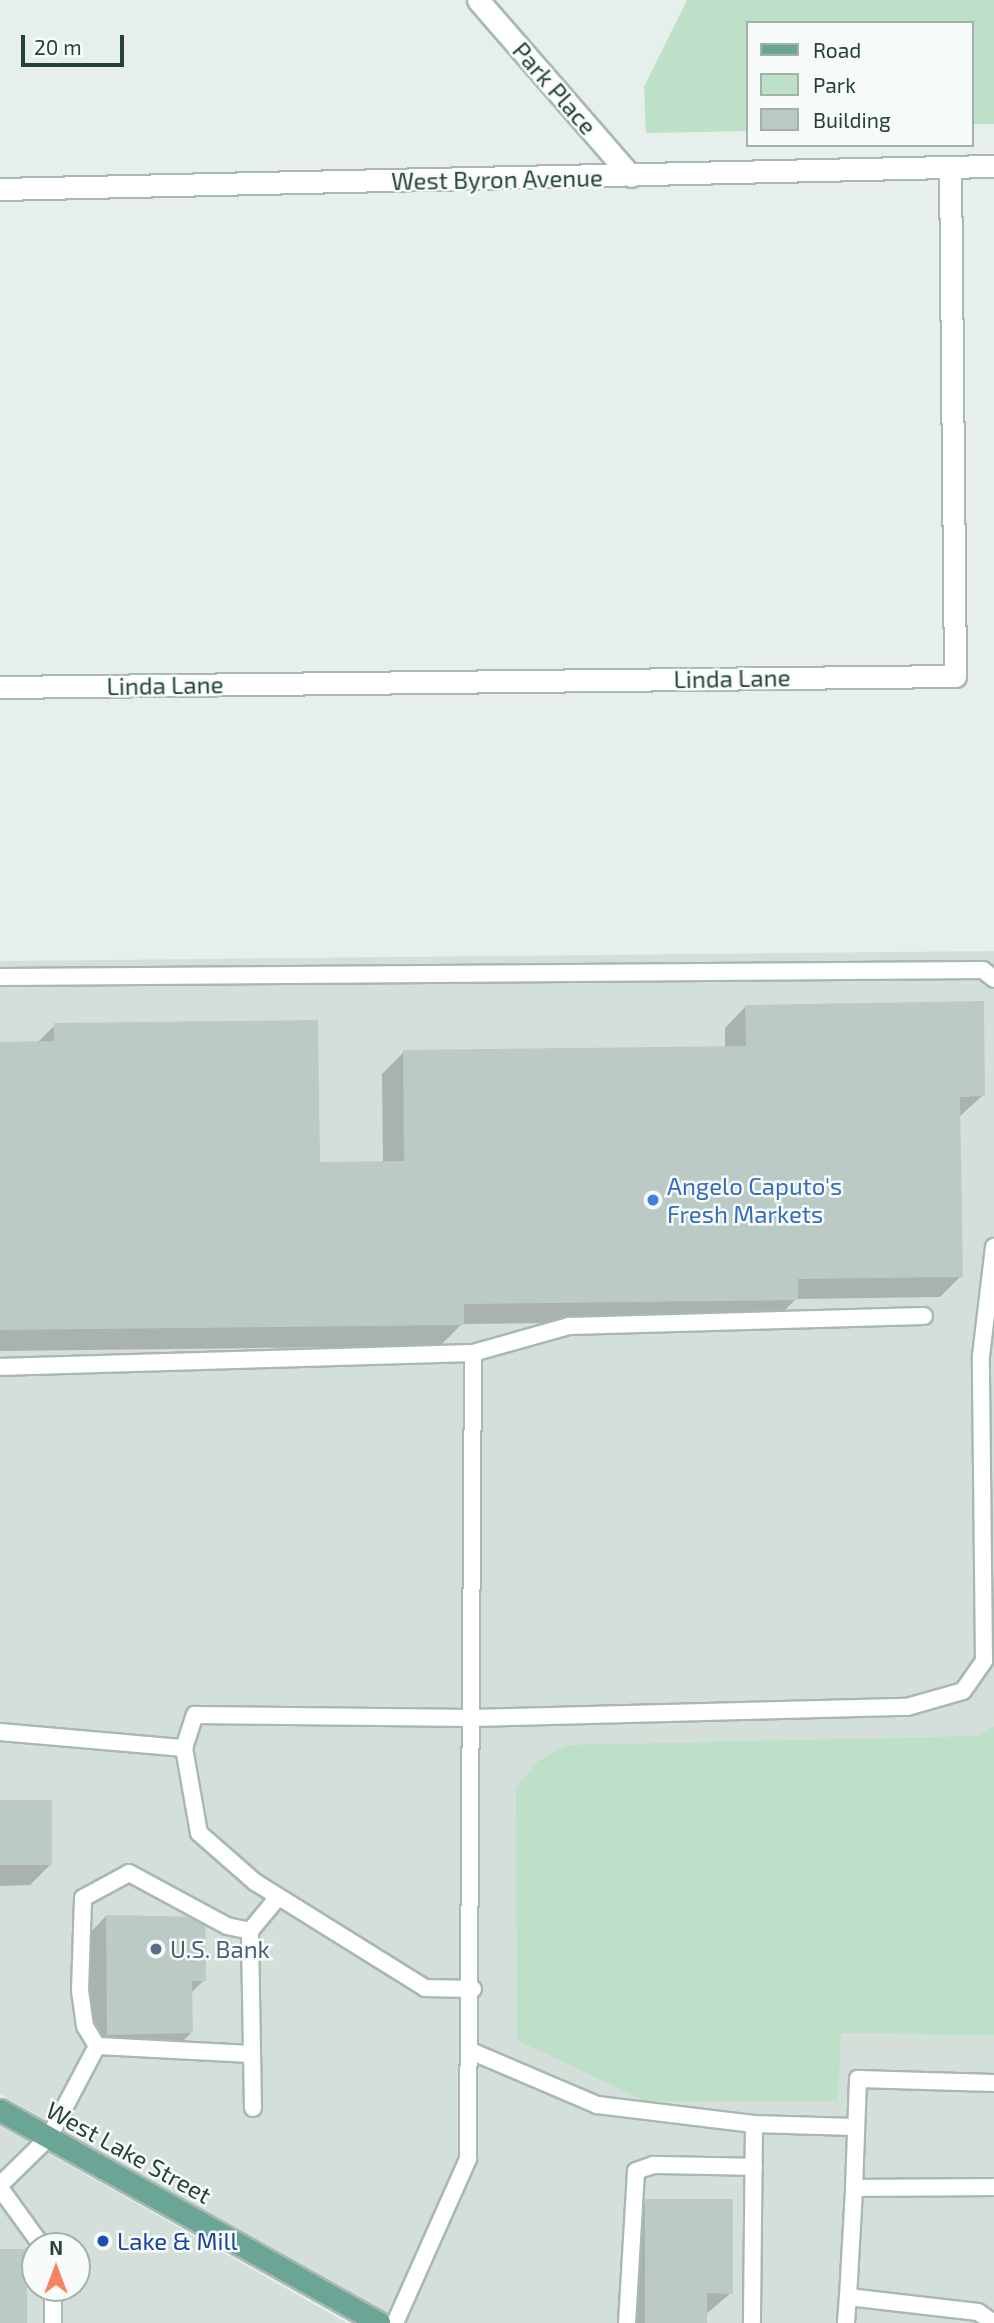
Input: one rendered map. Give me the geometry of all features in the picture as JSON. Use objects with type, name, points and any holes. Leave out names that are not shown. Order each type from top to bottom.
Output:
[{"type":"main road","name":"West Lake Street","points":[[0,2110],[355,2317],[379,2323]]},
{"type":"street","name":"Park Place","points":[[478,0],[631,176]]},
{"type":"street","name":"West Byron Avenue","points":[[0,189],[994,166]]},
{"type":"street","name":"Linda Lane","points":[[0,687],[955,676],[950,167]]},
{"type":"lane","points":[[0,976],[983,970],[994,979]]},
{"type":"lane","points":[[473,1989],[425,1988],[278,1897],[199,1833],[184,1748],[195,1715],[473,1718],[907,1707],[963,1691],[984,1661],[981,1356],[994,1247]]},
{"type":"lane","points":[[0,1367],[473,1353],[569,1326],[924,1315]]},
{"type":"lane","points":[[396,2323],[468,2159],[473,2052],[473,1353]]},
{"type":"lane","points":[[0,1732],[184,1748]]},
{"type":"lane","points":[[97,2046],[85,2026],[80,1990],[83,1898],[129,1873],[227,1926],[250,1931]]},
{"type":"lane","points":[[253,2108],[250,1931],[278,1897]]},
{"type":"lane","points":[[97,2046],[252,2054]]},
{"type":"lane","points":[[32,2232],[0,2186],[49,2137],[97,2046]]},
{"type":"lane","points":[[473,2052],[597,2105],[754,2124],[854,2127]]},
{"type":"lane","points":[[846,2323],[858,2079],[994,2082]]},
{"type":"lane","points":[[752,2323],[754,2124]]},
{"type":"lane","points":[[627,2323],[636,2171],[653,2165],[754,2167]]},
{"type":"lane","points":[[854,2188],[994,2188]]},
{"type":"lane","points":[[848,2297],[978,2312],[994,2323]]},
{"type":"lane","points":[[54,2302],[54,2323]]},
{"type":"shaded area","points":[[994,951],[994,2323],[406,2323],[0,2094],[0,961]]},
{"type":"shaded area","points":[[0,2126],[347,2323],[0,2323]]},
{"type":"green space","points":[[687,0],[994,0],[994,124],[973,124],[973,21],[746,21],[746,131],[646,133],[644,87]]},
{"type":"green space","points":[[994,1726],[994,2035],[841,2033],[838,2101],[645,2101],[517,2040],[516,1788],[538,1761],[567,1745],[978,1736]]},
{"type":"building","points":[[984,1001],[985,1096],[960,1097],[963,1277],[798,1279],[798,1300],[464,1304],[464,1325],[0,1330],[0,1042],[54,1041],[54,1023],[318,1020],[320,1162],[404,1161],[403,1050],[746,1046],[745,1005]]},
{"type":"building","points":[[0,1800],[52,1800],[52,1865],[0,1865]]},
{"type":"building","name":"U.S. Bank","points":[[106,1915],[205,1917],[206,1981],[192,1981],[193,2033],[107,2035]]},
{"type":"building","points":[[645,2199],[733,2199],[733,2294],[707,2293],[707,2323],[645,2323]]},
{"type":"building","points":[[0,2249],[21,2249],[21,2302],[27,2302],[27,2323],[0,2323]]},
{"type":"place","name":"Angelo Caputo's Fresh Markets","points":[[653,1200]]},
{"type":"place","name":"U.S. Bank","points":[[156,1949]]},
{"type":"place","name":"Lake & Mill","points":[[103,2241]]}]
